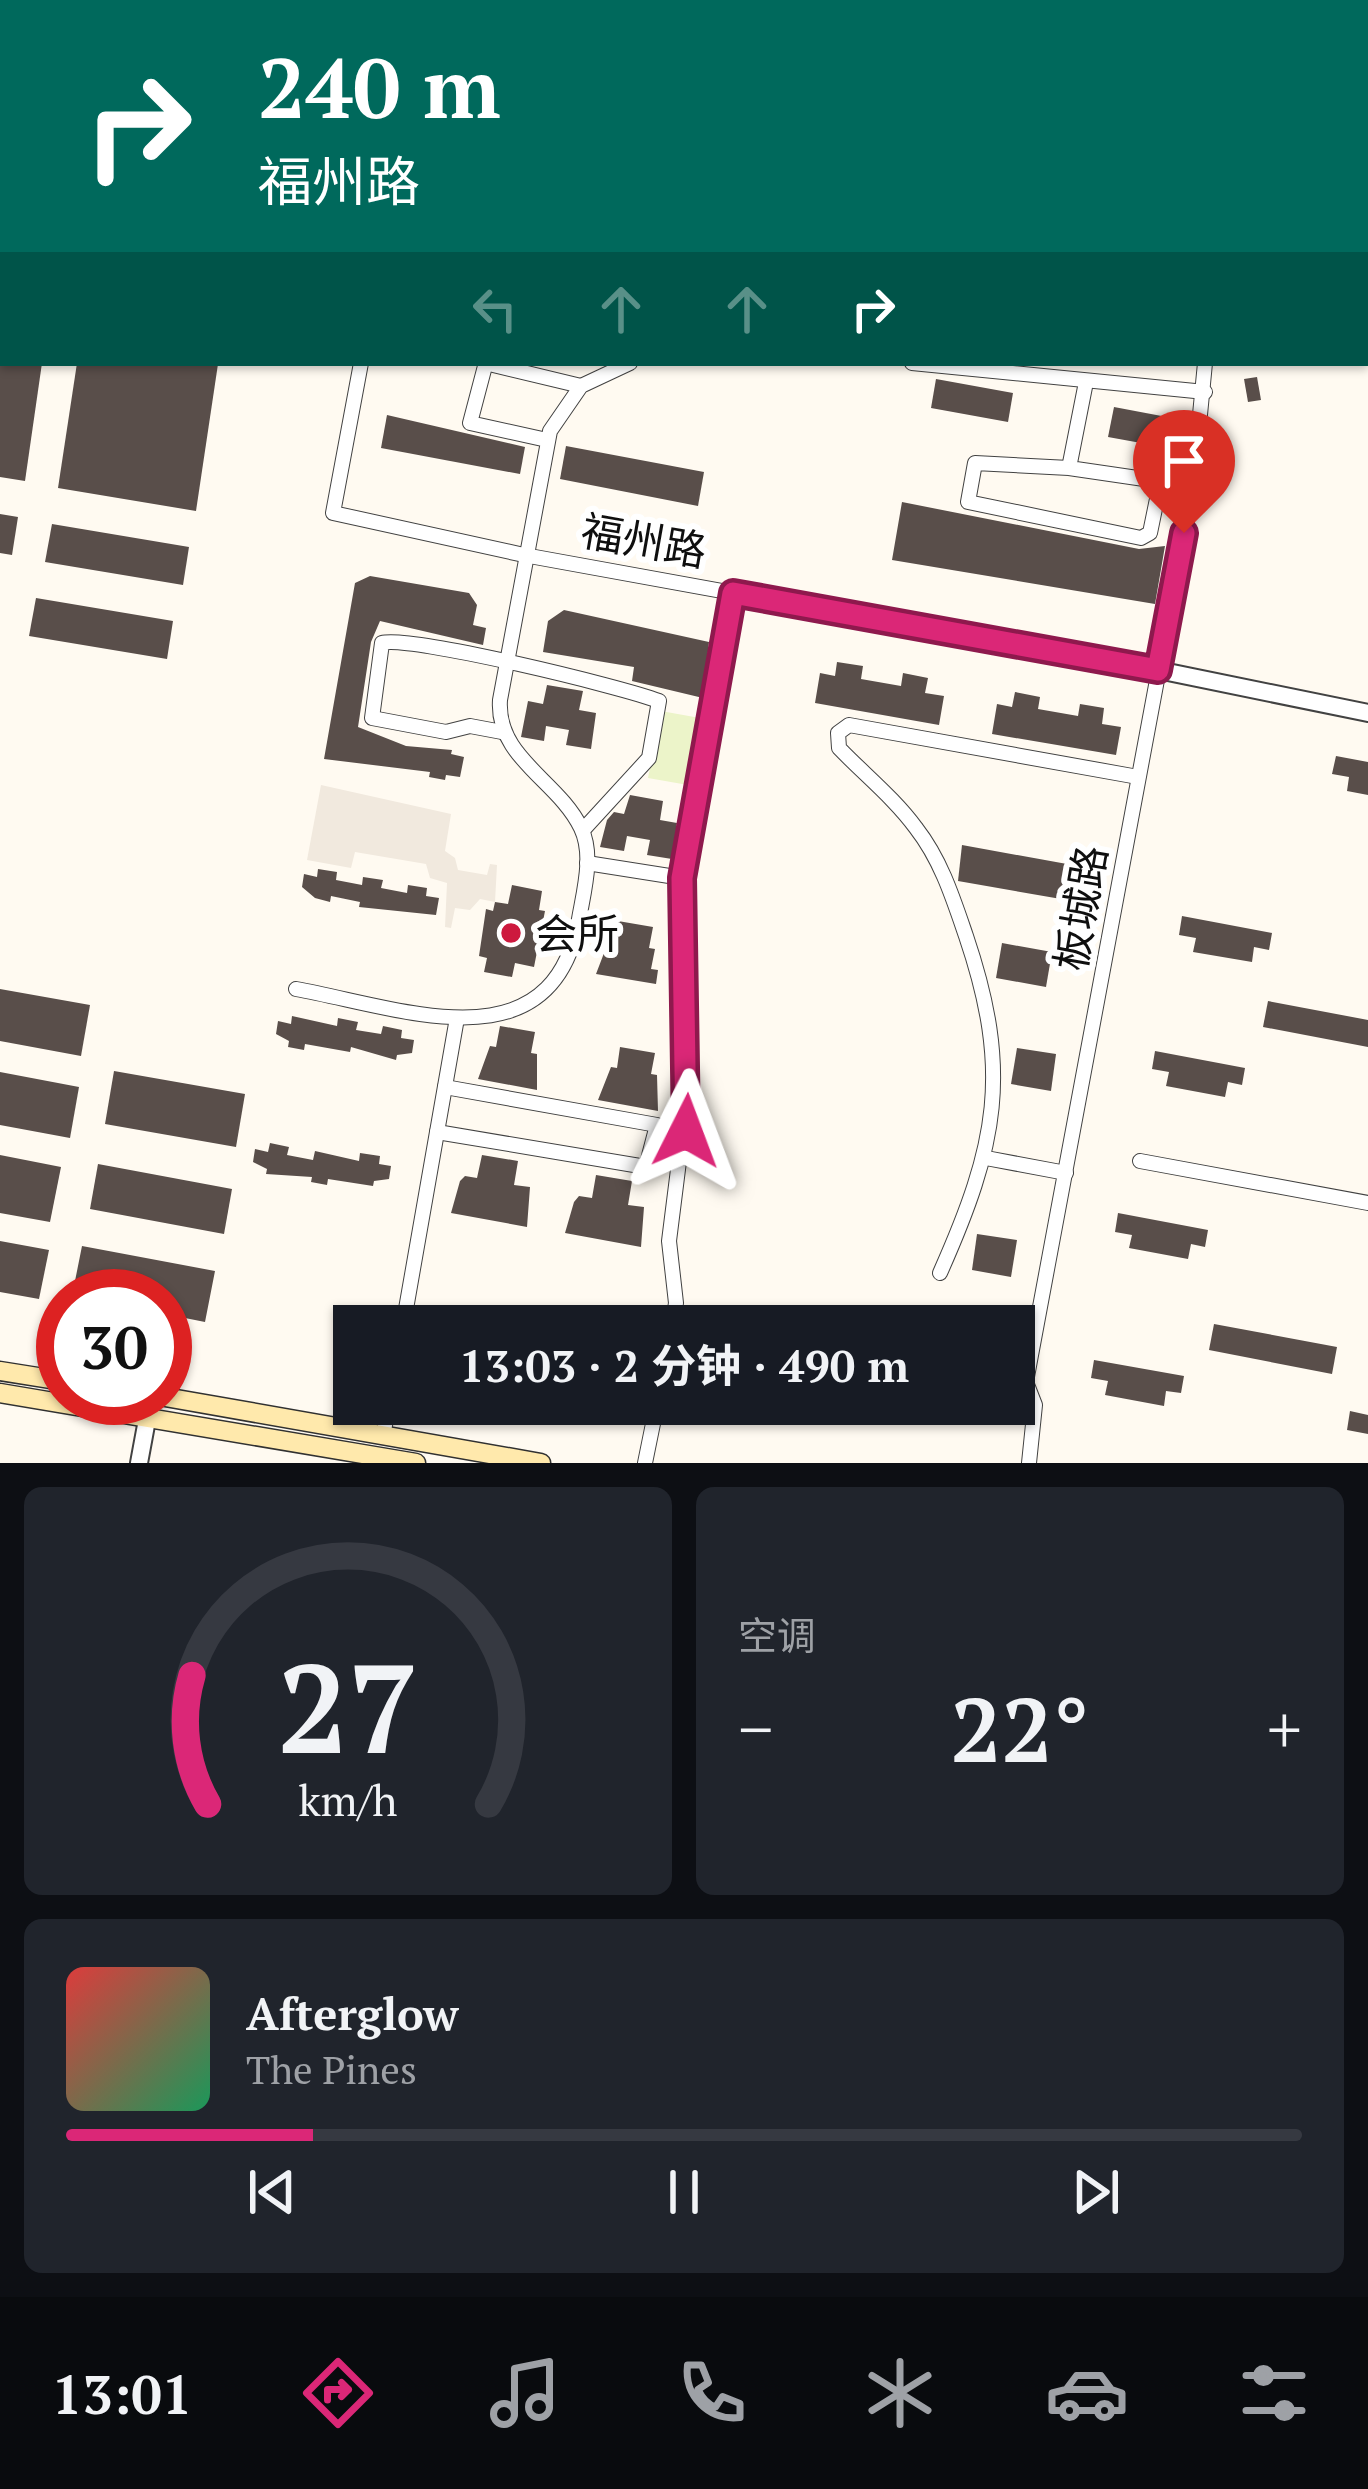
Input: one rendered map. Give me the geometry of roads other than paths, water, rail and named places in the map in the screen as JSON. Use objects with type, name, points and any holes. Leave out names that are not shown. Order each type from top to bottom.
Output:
[{"type":"main road","points":[[0,1371],[36,1377]]},
{"type":"main road","points":[[0,1393],[36,1397]]},
{"type":"main road","points":[[192,1402],[541,1463]]},
{"type":"main road","points":[[192,1417],[416,1463]]},
{"type":"street","name":"福州路","points":[[360,366],[333,513],[524,555],[1158,670],[1368,713]]},
{"type":"street","points":[[485,366],[470,423],[547,440]]},
{"type":"street","points":[[490,366],[581,386]]},
{"type":"street","points":[[502,732],[505,662],[547,440],[581,386],[624,366]]},
{"type":"street","points":[[956,366],[1205,392]]},
{"type":"street","name":"板城路","points":[[1029,1463],[1035,1405],[1027,1382],[1193,487],[1205,366]]},
{"type":"street","points":[[1069,468],[1086,382]]},
{"type":"street","points":[[975,463],[1069,468],[1151,480],[1158,494],[1150,533],[1141,538],[968,502],[975,463]]},
{"type":"street","points":[[676,1305],[669,1241],[686,1131],[682,878],[733,593]]},
{"type":"street","points":[[296,989],[457,1018],[506,1015],[530,1006],[556,984],[575,943],[587,863],[583,830],[502,732],[470,726],[446,731],[376,719],[370,713],[386,641],[505,662],[659,701],[650,758],[583,830]]},
{"type":"street","points":[[940,1273],[986,1158],[995,1041],[948,881],[916,827],[839,748],[838,733],[849,725],[1138,777]]},
{"type":"street","points":[[587,863],[682,878]]},
{"type":"street","points":[[407,1305],[457,1018]]},
{"type":"street","points":[[445,1088],[686,1131]]},
{"type":"street","points":[[437,1132],[646,1167],[658,1125]]},
{"type":"street","points":[[986,1158],[1066,1173]]},
{"type":"street","points":[[1140,1161],[1368,1203]]},
{"type":"street","points":[[139,1463],[147,1425]]},
{"type":"street","points":[[383,1436],[385,1425]]},
{"type":"street","points":[[645,1463],[652,1425]]},
{"type":"place","name":"会所","points":[[511,933]]}]
